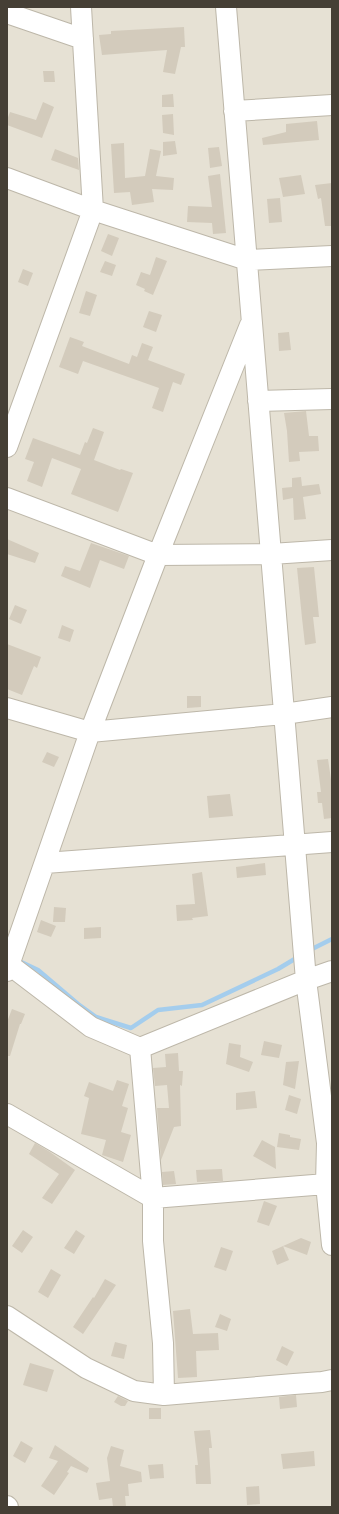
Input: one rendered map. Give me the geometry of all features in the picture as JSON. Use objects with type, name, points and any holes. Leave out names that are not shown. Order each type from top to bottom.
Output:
[{"type":"street","points":[[7,447],[94,210],[81,7]]},
{"type":"street","points":[[226,7],[306,980],[330,1143],[326,1184],[332,1245]]},
{"type":"street","points":[[7,13],[83,39]]},
{"type":"street","points":[[234,111],[332,104]]},
{"type":"street","points":[[7,178],[94,210],[246,260],[332,256]]},
{"type":"street","points":[[252,320],[158,555],[90,732],[8,966],[90,1027],[140,1048],[306,980],[332,971]]},
{"type":"street","points":[[258,401],[332,399]]},
{"type":"street","points":[[7,498],[158,555],[271,554],[332,550]]},
{"type":"street","points":[[7,708],[90,732],[284,714],[332,707]]},
{"type":"street","points":[[45,862],[332,842]]},
{"type":"street","points":[[140,1048],[153,1198],[153,1242],[163,1343],[164,1395]]},
{"type":"street","points":[[7,1114],[153,1198],[326,1184]]},
{"type":"street","points":[[7,1316],[86,1368],[134,1391],[164,1395],[332,1380]]},
{"type":"shaded area","points":[[7,7],[332,7],[332,1507],[7,1507]]},
{"type":"building","points":[[184,27],[185,47],[181,47],[175,74],[163,72],[167,50],[102,55],[99,35],[111,34],[111,31]]},
{"type":"building","points":[[43,71],[54,71],[55,82],[44,82]]},
{"type":"building","points":[[173,94],[174,107],[162,107],[162,95]]},
{"type":"building","points":[[43,102],[54,107],[42,138],[7,125],[10,112],[36,120]]},
{"type":"building","points":[[173,114],[174,135],[163,133],[162,115]]},
{"type":"building","points":[[317,121],[319,140],[263,145],[262,138],[286,132],[286,124]]},
{"type":"building","points":[[175,141],[177,154],[163,156],[163,142]]},
{"type":"building","points":[[124,143],[125,178],[145,176],[150,149],[161,151],[156,176],[174,178],[173,190],[152,189],[154,202],[132,205],[130,192],[114,193],[111,144]]},
{"type":"building","points":[[219,147],[222,166],[210,168],[208,148]]},
{"type":"building","points":[[55,149],[78,158],[79,170],[51,160]]},
{"type":"building","points":[[220,174],[226,233],[213,234],[212,223],[187,222],[188,206],[212,207],[208,176]]},
{"type":"building","points":[[301,175],[305,194],[283,197],[279,178]]},
{"type":"building","points":[[332,183],[332,226],[325,226],[321,198],[318,199],[315,185]]},
{"type":"building","points":[[280,198],[282,222],[269,223],[267,199]]},
{"type":"building","points":[[108,234],[119,238],[112,256],[101,251]]},
{"type":"building","points":[[156,257],[167,261],[153,295],[136,285],[141,272],[150,275]]},
{"type":"building","points":[[105,261],[116,265],[112,276],[100,272]]},
{"type":"building","points":[[23,269],[33,273],[28,286],[18,282]]},
{"type":"building","points":[[86,291],[97,295],[90,316],[79,313]]},
{"type":"building","points":[[149,311],[162,315],[156,332],[143,327]]},
{"type":"building","points":[[289,332],[291,350],[279,351],[278,333]]},
{"type":"building","points":[[70,337],[84,342],[82,346],[129,364],[132,355],[137,357],[142,343],[153,347],[148,360],[185,374],[181,385],[173,382],[163,412],[152,408],[159,388],[83,361],[78,374],[59,367]]},
{"type":"building","points":[[306,411],[309,436],[318,436],[319,451],[299,452],[300,461],[289,462],[284,413]]},
{"type":"building","points":[[93,428],[104,432],[94,460],[120,470],[133,473],[118,512],[71,494],[81,469],[52,458],[42,487],[27,481],[34,462],[25,459],[33,438],[80,455]]},
{"type":"building","points":[[301,477],[302,486],[319,484],[321,494],[303,497],[306,519],[294,520],[293,498],[283,500],[282,488],[292,487],[292,478]]},
{"type":"building","points":[[7,539],[39,553],[35,563],[7,554]]},
{"type":"building","points":[[91,543],[129,556],[124,569],[100,560],[90,588],[61,576],[65,566],[80,571]]},
{"type":"building","points":[[314,567],[319,617],[313,617],[316,643],[305,645],[297,568]]},
{"type":"building","points":[[15,605],[27,610],[21,624],[9,619]]},
{"type":"building","points":[[62,625],[74,630],[70,642],[58,638]]},
{"type":"building","points":[[7,644],[41,657],[37,668],[34,666],[22,695],[7,689]]},
{"type":"building","points":[[187,696],[201,696],[201,707],[187,708]]},
{"type":"building","points":[[47,752],[59,757],[54,767],[42,762]]},
{"type":"building","points":[[328,759],[332,786],[332,818],[324,819],[322,803],[318,803],[317,792],[321,792],[317,760]]},
{"type":"building","points":[[230,794],[233,816],[209,818],[207,796]]},
{"type":"building","points":[[265,863],[266,875],[237,878],[236,867]]},
{"type":"building","points":[[202,872],[208,916],[192,918],[193,920],[177,921],[176,905],[195,904],[192,874]]},
{"type":"building","points":[[54,907],[66,908],[65,922],[53,922]]},
{"type":"building","points":[[41,920],[56,926],[51,937],[37,932]]},
{"type":"building","points":[[101,927],[101,938],[84,939],[84,928]]},
{"type":"building","points":[[12,1009],[25,1014],[20,1024],[10,1056],[7,1056],[7,1022]]},
{"type":"building","points":[[264,1041],[282,1045],[279,1058],[261,1055]]},
{"type":"building","points":[[229,1043],[241,1045],[240,1057],[253,1062],[249,1072],[226,1064]]},
{"type":"building","points":[[178,1053],[179,1071],[183,1071],[182,1086],[180,1085],[181,1126],[174,1127],[161,1160],[157,1108],[169,1108],[167,1085],[155,1086],[153,1068],[166,1067],[165,1054]]},
{"type":"building","points":[[299,1061],[295,1089],[283,1085],[286,1062]]},
{"type":"building","points":[[117,1080],[129,1084],[122,1106],[128,1108],[121,1132],[131,1135],[123,1162],[102,1155],[106,1140],[81,1134],[89,1098],[84,1096],[89,1082],[113,1091]]},
{"type":"building","points":[[255,1091],[257,1108],[236,1110],[236,1093]]},
{"type":"building","points":[[289,1095],[301,1099],[297,1114],[285,1110]]},
{"type":"building","points":[[279,1133],[301,1139],[299,1150],[277,1147]]},
{"type":"building","points":[[262,1140],[275,1147],[276,1169],[253,1156]]},
{"type":"building","points":[[35,1143],[75,1170],[52,1204],[42,1198],[59,1174],[29,1154]]},
{"type":"building","points":[[222,1169],[223,1181],[197,1182],[196,1170]]},
{"type":"building","points":[[174,1171],[176,1184],[163,1185],[162,1172]]},
{"type":"building","points":[[264,1201],[277,1206],[269,1226],[257,1222]]},
{"type":"building","points":[[23,1230],[33,1237],[22,1253],[12,1246]]},
{"type":"building","points":[[76,1230],[85,1236],[74,1254],[64,1248]]},
{"type":"building","points":[[301,1238],[311,1242],[307,1255],[283,1246]]},
{"type":"building","points":[[283,1246],[289,1260],[277,1265],[272,1251]]},
{"type":"building","points":[[221,1247],[233,1251],[226,1271],[214,1267]]},
{"type":"building","points":[[51,1269],[61,1275],[48,1298],[38,1292]]},
{"type":"building","points":[[105,1279],[116,1285],[83,1334],[73,1327],[93,1297],[94,1298]]},
{"type":"building","points":[[190,1309],[193,1334],[218,1333],[219,1350],[196,1351],[197,1377],[178,1378],[173,1311]]},
{"type":"building","points":[[220,1314],[231,1319],[227,1331],[215,1327]]},
{"type":"building","points":[[115,1342],[127,1345],[124,1359],[111,1356]]},
{"type":"building","points":[[282,1346],[294,1352],[287,1366],[276,1360]]},
{"type":"building","points":[[30,1363],[54,1370],[47,1392],[23,1385]]},
{"type":"building","points":[[296,1395],[297,1407],[280,1409],[279,1397]]},
{"type":"building","points":[[118,1396],[128,1401],[125,1406],[121,1406],[114,1402]]},
{"type":"building","points":[[149,1408],[161,1408],[161,1419],[149,1419]]},
{"type":"building","points":[[210,1430],[212,1448],[209,1448],[211,1484],[196,1484],[195,1465],[198,1465],[194,1431]]},
{"type":"building","points":[[21,1441],[33,1448],[25,1463],[13,1456]]},
{"type":"building","points":[[55,1445],[89,1468],[87,1473],[71,1466],[67,1472],[69,1473],[54,1495],[41,1486],[58,1461],[49,1458]]},
{"type":"building","points":[[111,1446],[124,1450],[120,1466],[141,1472],[142,1482],[128,1484],[129,1496],[125,1496],[126,1507],[113,1507],[112,1498],[99,1500],[96,1483],[110,1481],[107,1458]]},
{"type":"building","points":[[314,1451],[315,1466],[283,1469],[281,1454]]},
{"type":"building","points":[[163,1464],[164,1478],[150,1479],[148,1465]]},
{"type":"building","points":[[259,1486],[260,1504],[247,1505],[246,1487]]},
{"type":"waterway","points":[[308,951],[332,939]]},
{"type":"waterway","points":[[19,961],[38,970],[78,1004],[96,1017],[131,1028],[158,1010],[202,1005],[278,969],[298,957]]}]
